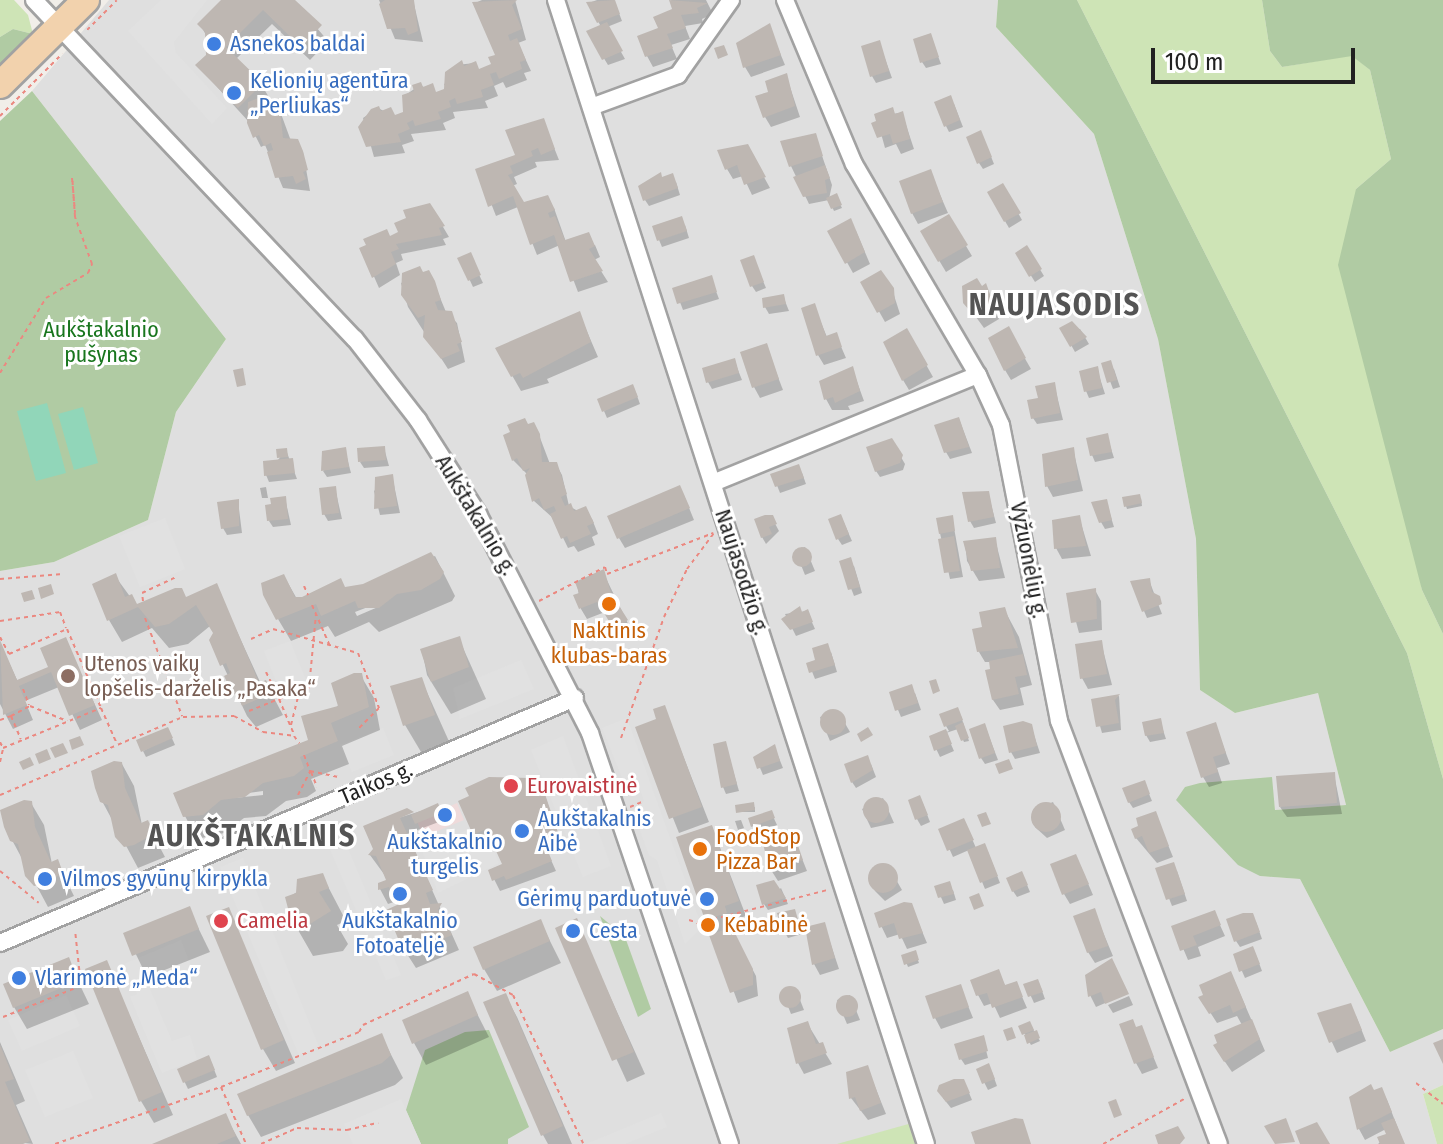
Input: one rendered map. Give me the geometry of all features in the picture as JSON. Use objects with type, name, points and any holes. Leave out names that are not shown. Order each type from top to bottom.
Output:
[{"type":"main road","points":[[0,85],[68,34],[86,0]]},
{"type":"street","name":"Aukštakalnio g.","points":[[34,0],[355,339],[418,420],[529,606],[575,698],[634,855],[730,1144]]},
{"type":"street","name":"Naujasodžio g.","points":[[556,0],[926,1144]]},
{"type":"street","points":[[591,107],[678,75],[731,0]]},
{"type":"street","name":"Vyžuonėlių g.","points":[[785,0],[854,164],[978,375],[1007,443],[1059,721],[1219,1144]]},
{"type":"street","points":[[713,483],[978,375]]},
{"type":"street","name":"Taikos g.","points":[[0,943],[575,698]]},
{"type":"path","points":[[0,116],[68,34],[117,0]]},
{"type":"path","points":[[0,373],[46,298],[88,273],[91,258],[75,213],[73,190],[72,178],[75,213]]},
{"type":"path","points":[[529,606],[605,567],[607,574],[714,532],[687,569],[664,617],[621,738]]},
{"type":"path","points":[[0,579],[63,574]]},
{"type":"path","points":[[143,601],[142,593],[177,577]]},
{"type":"path","points":[[304,586],[308,595]]},
{"type":"path","points":[[312,605],[329,645]]},
{"type":"path","points":[[0,621],[60,612],[117,745]]},
{"type":"path","points":[[249,711],[309,688],[316,614]]},
{"type":"path","points":[[145,618],[183,717]]},
{"type":"path","points":[[0,637],[9,654],[67,629]]},
{"type":"path","points":[[251,639],[273,629],[358,653],[379,708],[357,730]]},
{"type":"path","points":[[266,672],[299,743]]},
{"type":"path","points":[[23,689],[30,706],[68,721]]},
{"type":"path","points":[[290,727],[299,691]]},
{"type":"path","points":[[0,720],[30,706]]},
{"type":"path","points":[[3,748],[101,708]]},
{"type":"path","points":[[11,716],[21,741]]},
{"type":"path","points":[[0,795],[117,745],[161,722],[183,717],[234,716],[263,732],[294,736]]},
{"type":"path","points":[[0,742],[3,748],[0,762]]},
{"type":"path","points":[[304,755],[317,787]]},
{"type":"path","points":[[310,771],[339,777]]},
{"type":"path","points":[[298,795],[310,771]]},
{"type":"path","points":[[0,871],[39,903]]},
{"type":"path","points":[[689,920],[698,923],[832,889]]},
{"type":"path","points":[[3,1017],[81,986],[80,945],[75,929]]},
{"type":"path","points":[[55,1144],[221,1087],[359,1032],[363,1025],[474,974],[513,995],[583,1143]]},
{"type":"path","points":[[1416,1083],[1443,1104]]},
{"type":"path","points":[[221,1087],[246,1144]]},
{"type":"path","points":[[1103,1144],[1199,1092]]},
{"type":"path","points":[[261,1144],[297,1128],[347,1130],[378,1123]]},
{"type":"shaded area","points":[[109,0],[998,0],[996,27],[1094,134],[1158,339],[1196,539],[1200,690],[1235,713],[1318,693],[1346,805],[1275,810],[1271,777],[1260,876],[1300,879],[1390,1052],[1443,1029],[1443,1085],[1423,1094],[1437,1144],[0,1144],[0,571],[54,562],[148,520],[176,412],[226,339],[32,91]]},
{"type":"shaded area","points":[[161,0],[207,0],[174,42],[176,53],[227,108],[212,124],[128,31]]},
{"type":"shaded area","points":[[165,518],[185,569],[140,587],[119,536]]},
{"type":"shaded area","points":[[290,641],[308,685],[282,696],[264,651]]},
{"type":"shaded area","points":[[521,660],[534,689],[460,719],[453,688]]},
{"type":"shaded area","points":[[627,718],[702,927],[685,944],[657,860],[649,855],[633,812],[644,801],[639,786],[623,780],[602,728]]},
{"type":"shaded area","points":[[383,728],[394,755],[352,772],[340,745]]},
{"type":"shaded area","points":[[563,736],[611,866],[583,877],[531,750]]},
{"type":"shaded area","name":"Aukštakalnio turgelis","points":[[457,803],[464,820],[423,837],[417,821]]},
{"type":"shaded area","points":[[336,820],[401,975],[386,980],[320,826]]},
{"type":"shaded area","points":[[467,830],[472,838],[486,833],[499,863],[438,893],[421,848]]},
{"type":"shaded area","points":[[243,858],[319,1047],[299,1055],[220,867]]},
{"type":"shaded area","points":[[181,940],[192,969],[150,989],[172,1041],[190,1035],[197,1059],[162,1073],[130,997],[137,994],[124,964]]},
{"type":"shaded area","points":[[66,995],[80,1026],[22,1051],[8,1020]]},
{"type":"shaded area","points":[[73,1051],[93,1098],[45,1117],[25,1070]]},
{"type":"shaded area","points":[[401,1099],[421,1144],[353,1144],[344,1124]]},
{"type":"shaded area","points":[[661,1113],[667,1127],[625,1144],[586,1144]]},
{"type":"green space","points":[[0,0],[14,0],[28,15],[33,34],[13,29],[0,37]]},
{"type":"green space","points":[[998,0],[1077,0],[1407,653],[1443,779],[1443,1029],[1390,1052],[1300,879],[1260,876],[1238,865],[1176,800],[1185,787],[1200,783],[1272,777],[1275,810],[1346,805],[1318,693],[1235,713],[1200,690],[1196,539],[1158,339],[1094,134],[996,27]]},
{"type":"green space","points":[[1077,0],[1262,0],[1270,51],[1282,67],[1352,55],[1370,70],[1391,159],[1356,189],[1422,590],[1443,634],[1443,779],[1407,653]]},
{"type":"green space","points":[[1262,0],[1443,0],[1443,634],[1422,590],[1338,265],[1356,189],[1391,159],[1370,70],[1352,56],[1282,67],[1270,51]]},
{"type":"green space","points":[[13,29],[33,34],[0,66],[0,37]]},
{"type":"green space","name":"Aukštakalnio pušynas","points":[[32,91],[226,339],[176,412],[148,520],[54,562],[0,571],[0,121]]},
{"type":"green space","points":[[47,403],[66,473],[36,481],[17,411]]},
{"type":"green space","points":[[83,407],[98,463],[74,470],[58,414]]},
{"type":"green space","points":[[600,916],[625,937],[651,1009],[638,1017]]},
{"type":"green space","points":[[489,1030],[529,1127],[508,1139],[508,1144],[421,1144],[406,1110],[425,1050],[465,1032]]},
{"type":"green space","points":[[1443,1085],[1443,1144],[1437,1144],[1423,1094]]},
{"type":"green space","points":[[912,1123],[919,1144],[837,1144]]},
{"type":"building","points":[[221,0],[295,0],[322,25],[301,47],[263,10],[226,47],[263,83],[238,108],[195,65],[206,55],[205,32],[197,24]]},
{"type":"building","points":[[385,0],[414,0],[418,31],[408,35],[405,28],[387,29],[379,4]]},
{"type":"building","points":[[517,0],[512,5],[522,29],[508,35],[510,41],[517,38],[526,60],[520,62],[522,69],[499,79],[496,72],[490,74],[494,85],[481,90],[483,97],[457,104],[455,98],[449,101],[451,107],[438,112],[441,119],[415,126],[413,120],[407,123],[410,129],[398,134],[401,142],[366,147],[358,127],[371,109],[379,106],[381,111],[391,107],[395,115],[403,112],[402,95],[414,91],[412,85],[421,82],[423,87],[433,83],[436,92],[444,89],[445,72],[462,60],[464,66],[476,61],[479,69],[491,64],[488,57],[495,55],[472,2]]},
{"type":"building","points":[[615,0],[620,14],[597,23],[586,2]]},
{"type":"building","points":[[669,0],[708,3],[697,8],[699,13],[681,15],[686,28],[667,34],[673,48],[645,57],[637,36],[658,28],[653,17],[672,9]]},
{"type":"building","points":[[607,22],[623,51],[602,60],[586,31]]},
{"type":"building","points":[[770,23],[781,55],[743,68],[736,43]]},
{"type":"building","points":[[931,33],[939,57],[920,63],[913,39]]},
{"type":"building","points":[[880,40],[889,71],[870,77],[861,46]]},
{"type":"building","points":[[724,45],[728,55],[718,59],[714,48]]},
{"type":"building","points":[[787,73],[795,106],[763,118],[755,96],[768,92],[765,81]]},
{"type":"building","points":[[266,95],[269,101],[275,98],[280,110],[283,138],[298,139],[303,151],[308,170],[303,172],[306,179],[296,184],[293,176],[275,178],[267,152],[273,150],[271,143],[264,146],[259,135],[253,138],[247,123],[248,102]]},
{"type":"building","points":[[951,95],[960,120],[944,127],[934,102]]},
{"type":"building","points":[[893,107],[895,114],[903,111],[910,139],[893,144],[890,134],[877,138],[871,123],[876,121],[874,114]]},
{"type":"building","points":[[544,118],[555,149],[541,155],[538,148],[531,151],[533,156],[510,166],[513,173],[508,175],[524,202],[548,195],[555,210],[548,213],[550,218],[555,216],[565,240],[589,232],[595,246],[589,249],[603,271],[570,282],[554,235],[530,245],[513,196],[488,207],[475,169],[515,155],[505,130]]},
{"type":"building","points":[[981,130],[992,157],[977,164],[966,137]]},
{"type":"building","points":[[816,133],[823,156],[789,167],[780,141]]},
{"type":"building","points":[[748,144],[766,177],[744,185],[737,165],[725,170],[717,150]]},
{"type":"building","points":[[825,165],[830,178],[825,180],[827,193],[803,197],[793,177]]},
{"type":"building","points":[[931,169],[943,202],[911,214],[899,181]]},
{"type":"building","points":[[661,172],[662,177],[673,173],[678,188],[643,201],[638,186]]},
{"type":"building","points":[[1003,183],[1021,213],[1004,222],[987,192]]},
{"type":"building","points":[[837,193],[842,205],[831,209],[826,198]]},
{"type":"building","points":[[430,203],[445,226],[439,228],[442,235],[396,244],[399,249],[391,252],[396,264],[372,278],[359,248],[366,245],[363,239],[387,229],[390,236],[398,232],[394,223],[406,218],[403,210]]},
{"type":"building","points":[[949,214],[968,245],[938,262],[920,231]]},
{"type":"building","points":[[682,216],[687,231],[657,241],[652,226]]},
{"type":"building","points":[[851,218],[865,252],[845,264],[827,231]]},
{"type":"building","points":[[1027,245],[1042,269],[1029,277],[1015,253]]},
{"type":"building","points":[[471,252],[481,275],[468,281],[457,258]]},
{"type":"building","points":[[754,255],[764,282],[750,287],[740,260]]},
{"type":"building","points":[[420,266],[423,272],[429,270],[435,281],[441,300],[435,302],[438,310],[452,311],[462,342],[457,344],[460,351],[441,359],[423,337],[425,315],[418,318],[401,295],[402,273]]},
{"type":"building","points":[[881,270],[894,288],[895,303],[877,313],[860,282]]},
{"type":"building","points":[[712,275],[717,292],[677,304],[672,288]]},
{"type":"building","points":[[977,278],[982,286],[986,283],[995,308],[976,318],[963,303],[962,286]]},
{"type":"building","points":[[784,294],[786,304],[763,308],[762,298]]},
{"type":"building","points":[[815,303],[826,336],[837,332],[842,347],[816,356],[801,308]]},
{"type":"building","points":[[580,311],[591,342],[523,378],[520,373],[511,377],[495,348]]},
{"type":"building","points":[[1072,321],[1087,337],[1070,347],[1059,328]]},
{"type":"building","points":[[1009,326],[1026,358],[1004,371],[988,338]]},
{"type":"building","points":[[907,328],[928,365],[902,381],[883,342]]},
{"type":"building","points":[[767,343],[779,379],[752,388],[740,352]]},
{"type":"building","points":[[735,358],[739,373],[706,383],[702,368]]},
{"type":"building","points":[[1111,360],[1117,380],[1107,383],[1101,363]]},
{"type":"building","points":[[853,366],[860,391],[835,403],[833,397],[824,400],[819,381]]},
{"type":"building","points":[[1098,366],[1102,388],[1084,392],[1079,371]]},
{"type":"building","points":[[243,368],[246,385],[237,387],[233,370]]},
{"type":"building","points":[[1055,382],[1060,413],[1031,419],[1027,400],[1038,398],[1035,386]]},
{"type":"building","points":[[633,384],[638,397],[602,412],[597,399]]},
{"type":"building","points":[[959,417],[969,447],[944,453],[934,425]]},
{"type":"building","points":[[525,418],[528,424],[534,422],[540,434],[542,462],[557,462],[567,494],[561,497],[565,506],[571,503],[574,511],[586,506],[594,523],[587,526],[591,534],[570,543],[567,536],[561,539],[550,514],[556,511],[554,506],[544,510],[539,498],[532,502],[525,475],[530,468],[523,471],[517,458],[512,461],[503,435],[510,432],[507,425]]},
{"type":"building","points":[[1108,433],[1112,452],[1090,456],[1086,438]]},
{"type":"building","points":[[892,438],[903,455],[900,463],[875,472],[866,447]]},
{"type":"building","points":[[385,446],[386,460],[358,462],[357,448]]},
{"type":"building","points":[[346,447],[349,467],[321,471],[322,451]]},
{"type":"building","points":[[1074,447],[1078,480],[1045,487],[1042,454]]},
{"type":"building","points":[[287,448],[288,457],[277,458],[276,449]]},
{"type":"building","points":[[293,458],[295,473],[264,476],[263,461]]},
{"type":"building","points":[[799,464],[804,478],[775,487],[770,474]]},
{"type":"building","points":[[393,474],[397,506],[374,509],[375,477]]},
{"type":"building","points":[[680,485],[690,508],[617,539],[607,516]]},
{"type":"building","points":[[336,486],[339,513],[322,515],[319,488]]},
{"type":"building","points":[[989,491],[994,517],[968,522],[962,492]]},
{"type":"building","points":[[1140,494],[1142,503],[1124,507],[1122,497]]},
{"type":"building","points":[[286,496],[288,519],[267,521],[265,505],[271,504],[270,498]]},
{"type":"building","points":[[239,499],[239,526],[221,529],[217,502]]},
{"type":"building","points":[[1107,499],[1112,520],[1099,523],[1091,502]]},
{"type":"building","points":[[841,514],[849,534],[836,540],[828,519]]},
{"type":"building","points":[[773,515],[777,524],[769,527],[772,534],[761,538],[754,519]]},
{"type":"building","points":[[953,515],[955,531],[939,534],[936,518]]},
{"type":"building","points":[[1080,515],[1086,546],[1054,549],[1052,520]]},
{"type":"building","points":[[954,536],[960,571],[944,573],[938,539]]},
{"type":"building","points":[[996,537],[1000,568],[971,571],[963,541]]},
{"type":"building","points":[[802,547],[809,550],[812,557],[809,564],[802,567],[795,564],[792,557],[795,550]]},
{"type":"building","points":[[431,552],[444,572],[440,579],[421,590],[397,594],[379,608],[358,608],[355,601],[321,616],[316,604],[276,620],[263,595],[261,583],[284,574],[295,597],[302,597],[341,578],[345,587],[363,584]]},
{"type":"building","points":[[851,557],[860,587],[848,590],[839,561]]},
{"type":"building","points":[[604,569],[611,593],[628,620],[614,629],[597,602],[579,609],[573,595],[579,593],[575,582]]},
{"type":"building","points":[[116,573],[125,597],[132,594],[137,604],[175,588],[182,588],[186,597],[217,583],[259,683],[266,680],[272,693],[242,706],[237,693],[233,695],[224,676],[230,673],[226,663],[220,666],[209,640],[213,633],[196,605],[169,624],[155,627],[138,607],[107,621],[92,584]]},
{"type":"building","points":[[1150,578],[1152,592],[1160,596],[1162,604],[1142,612],[1130,581]]},
{"type":"building","points":[[51,584],[54,594],[41,599],[38,588]]},
{"type":"building","points":[[1096,588],[1097,619],[1071,623],[1066,593]]},
{"type":"building","points":[[32,590],[35,599],[24,602],[21,593]]},
{"type":"building","points":[[800,606],[802,612],[808,609],[813,622],[790,630],[781,619]]},
{"type":"building","points":[[1005,607],[1018,648],[977,652],[972,629],[982,627],[979,612]]},
{"type":"building","points":[[460,636],[469,667],[431,682],[420,649]]},
{"type":"building","name":"Utenos vaikų lopšelis-darželis „Pasaka“","points":[[66,637],[95,705],[69,716],[51,672],[19,686],[27,705],[3,715],[0,640],[17,680],[48,667],[40,648]]},
{"type":"building","points":[[1102,640],[1107,674],[1080,679],[1075,644]]},
{"type":"building","points":[[828,643],[835,665],[809,673],[806,663],[815,660],[812,648]]},
{"type":"building","points":[[1023,654],[1027,675],[1015,677],[1019,694],[992,700],[985,670],[990,669],[989,661]]},
{"type":"building","points":[[354,673],[362,673],[369,707],[331,723],[338,741],[300,757],[304,768],[294,776],[263,783],[245,797],[221,800],[203,815],[183,817],[173,793],[308,740],[301,716],[338,706],[331,683]]},
{"type":"building","points":[[422,677],[435,715],[403,726],[390,686]]},
{"type":"building","points":[[936,679],[940,691],[933,694],[929,681]]},
{"type":"building","points":[[912,684],[918,703],[895,711],[889,692]]},
{"type":"building","points":[[1120,694],[1115,700],[1119,723],[1096,727],[1091,699]]},
{"type":"building","points":[[665,705],[702,807],[669,819],[635,727],[656,719],[653,709]]},
{"type":"building","points":[[958,707],[963,720],[944,727],[939,714]]},
{"type":"building","points":[[833,709],[842,713],[846,722],[842,731],[833,735],[824,731],[820,722],[824,713]]},
{"type":"building","points":[[1161,718],[1164,733],[1145,736],[1142,722]]},
{"type":"building","points":[[1023,721],[1032,724],[1037,746],[1009,753],[1003,726]]},
{"type":"building","points":[[963,722],[969,738],[961,741],[955,726]]},
{"type":"building","points":[[1216,722],[1226,753],[1213,757],[1218,772],[1201,778],[1186,732]]},
{"type":"building","points":[[985,723],[995,753],[979,759],[969,729]]},
{"type":"building","points":[[168,727],[173,738],[141,752],[136,740]]},
{"type":"building","points":[[868,727],[873,735],[861,742],[857,734]]},
{"type":"building","points":[[946,729],[952,744],[934,751],[929,736]]},
{"type":"building","points":[[80,736],[84,745],[72,750],[69,740]]},
{"type":"building","points":[[726,741],[737,784],[721,788],[713,744]]},
{"type":"building","points":[[63,743],[68,753],[55,758],[50,748]]},
{"type":"building","points":[[775,744],[780,761],[757,769],[753,757]]},
{"type":"building","points":[[47,749],[51,759],[39,764],[35,754]]},
{"type":"building","points":[[868,755],[873,770],[851,783],[844,764]]},
{"type":"building","points":[[30,757],[34,765],[23,770],[19,762]]},
{"type":"building","points":[[1009,759],[1013,769],[999,774],[995,764]]},
{"type":"building","points":[[114,761],[122,762],[125,788],[141,823],[148,820],[154,834],[124,847],[115,837],[108,805],[100,802],[91,771]]},
{"type":"building","points":[[1335,772],[1337,803],[1279,807],[1276,776]]},
{"type":"building","name":"Aukštakalnis Aibė","points":[[489,777],[530,778],[534,786],[541,782],[558,833],[543,839],[552,861],[506,880],[504,876],[492,881],[488,870],[502,864],[486,829],[473,835],[458,801],[469,796],[465,788]]},
{"type":"building","points":[[1145,780],[1150,794],[1128,803],[1122,788]]},
{"type":"building","points":[[920,795],[928,815],[915,820],[908,800]]},
{"type":"building","points":[[876,797],[885,801],[889,810],[885,819],[876,823],[867,819],[863,810],[867,801]]},
{"type":"building","points":[[24,800],[32,801],[35,827],[51,862],[58,859],[63,873],[34,886],[25,876],[18,844],[10,841],[0,810]]},
{"type":"building","points":[[754,802],[755,810],[736,813],[735,805]]},
{"type":"building","points":[[1046,802],[1056,807],[1061,817],[1056,827],[1046,832],[1036,827],[1031,817],[1036,807]]},
{"type":"building","points":[[438,803],[442,813],[415,824],[411,815]]},
{"type":"building","points":[[407,808],[414,812],[400,818],[433,890],[426,893],[430,904],[442,903],[438,910],[452,935],[405,955],[386,910],[397,905],[389,887],[378,890],[378,883],[386,880],[376,856],[368,855],[373,849],[363,826]]},
{"type":"building","points":[[772,810],[775,818],[751,827],[748,818]]},
{"type":"building","points":[[1156,811],[1169,846],[1149,853],[1142,836],[1135,839],[1131,829],[1138,826],[1136,818]]},
{"type":"building","points":[[986,812],[991,824],[982,827],[977,815]]},
{"type":"building","points":[[964,818],[974,840],[947,851],[938,829]]},
{"type":"building","points":[[712,825],[739,901],[725,906],[727,913],[705,920],[676,837]]},
{"type":"building","points":[[794,834],[803,860],[770,871],[763,844]]},
{"type":"building","points":[[985,843],[998,876],[980,883],[967,850]]},
{"type":"building","points":[[1076,854],[1089,884],[1062,895],[1050,864]]},
{"type":"building","points":[[1174,862],[1185,894],[1166,900],[1155,868]]},
{"type":"building","points":[[883,863],[889,864],[897,872],[897,884],[889,892],[883,893],[877,892],[869,884],[868,878],[869,872],[877,864]]},
{"type":"building","points":[[1022,871],[1028,885],[1012,892],[1006,878]]},
{"type":"building","points":[[323,873],[329,888],[319,892],[331,911],[310,924],[308,918],[292,924],[285,897],[296,893],[297,879]]},
{"type":"building","points":[[774,880],[786,898],[762,905],[756,885]]},
{"type":"building","points":[[950,881],[954,894],[938,898],[934,886]]},
{"type":"building","points":[[979,893],[984,906],[974,910],[969,897]]},
{"type":"building","points":[[904,902],[912,903],[923,933],[899,939],[894,923],[879,928],[874,913]]},
{"type":"building","points":[[190,906],[199,929],[132,956],[123,933]]},
{"type":"building","points":[[229,907],[284,1040],[261,1050],[206,916]]},
{"type":"building","points":[[1095,908],[1108,946],[1087,953],[1073,916]]},
{"type":"building","points":[[795,909],[800,927],[782,932],[777,913]]},
{"type":"building","points":[[1215,910],[1221,925],[1193,936],[1197,945],[1180,951],[1171,926]]},
{"type":"building","points":[[1253,913],[1260,932],[1234,942],[1226,919]]},
{"type":"building","points":[[577,918],[634,1052],[612,1061],[555,928]]},
{"type":"building","points":[[541,919],[550,941],[483,970],[473,947]]},
{"type":"building","points":[[825,922],[835,958],[812,965],[805,927]]},
{"type":"building","points":[[732,927],[753,969],[753,985],[730,993],[709,935]]},
{"type":"building","points":[[1253,946],[1260,964],[1239,972],[1233,954]]},
{"type":"building","points":[[916,950],[919,960],[904,965],[901,955]]},
{"type":"building","points":[[69,957],[78,981],[13,1008],[3,984]]},
{"type":"building","points":[[1112,958],[1129,994],[1105,1004],[1101,992],[1088,997],[1085,975]]},
{"type":"building","points":[[107,960],[162,1092],[139,1102],[85,969]]},
{"type":"building","points":[[999,969],[1005,985],[1017,981],[1023,997],[992,1008],[987,993],[976,996],[970,980]]},
{"type":"building","points":[[1231,971],[1246,1007],[1233,1013],[1230,1005],[1209,1014],[1198,997],[1203,995],[1199,985]]},
{"type":"building","points":[[1038,979],[1043,992],[1028,997],[1023,984]]},
{"type":"building","points":[[961,984],[969,1007],[933,1019],[925,996]]},
{"type":"building","points":[[790,986],[798,989],[801,997],[798,1005],[790,1008],[782,1005],[779,997],[782,989]]},
{"type":"building","points":[[468,991],[478,1015],[412,1044],[402,1020]]},
{"type":"building","points":[[506,993],[563,1126],[541,1136],[483,1002]]},
{"type":"building","points":[[847,995],[855,998],[858,1006],[855,1014],[847,1017],[839,1014],[836,1006],[839,998]]},
{"type":"building","points":[[1351,1003],[1362,1030],[1329,1043],[1317,1013]]},
{"type":"building","points":[[1133,1019],[1136,1027],[1142,1025],[1154,1057],[1134,1064],[1119,1024]]},
{"type":"building","points":[[1252,1019],[1260,1039],[1224,1062],[1213,1045],[1217,1043],[1214,1035]]},
{"type":"building","points":[[808,1021],[816,1044],[823,1042],[827,1053],[796,1064],[787,1028]]},
{"type":"building","points":[[1030,1021],[1034,1030],[1022,1035],[1018,1026]]},
{"type":"building","points":[[1012,1027],[1016,1038],[1007,1041],[1003,1030]]},
{"type":"building","points":[[1037,1030],[1040,1038],[1027,1044],[1024,1035]]},
{"type":"building","points":[[382,1033],[391,1055],[382,1063],[247,1116],[237,1094]]},
{"type":"building","points":[[984,1035],[988,1051],[959,1060],[954,1044]]},
{"type":"building","points":[[1443,1039],[1443,1064],[1433,1043]]},
{"type":"building","points":[[0,1045],[14,1079],[5,1082],[30,1141],[23,1144],[0,1144]]},
{"type":"building","points":[[209,1055],[215,1070],[183,1083],[177,1069]]},
{"type":"building","points":[[989,1063],[995,1079],[982,1084],[976,1069]]},
{"type":"building","points":[[868,1065],[881,1103],[860,1111],[855,1097],[849,1099],[846,1072]]},
{"type":"building","points":[[964,1079],[970,1093],[946,1102],[937,1091],[939,1085]]},
{"type":"building","points":[[1371,1084],[1374,1090],[1382,1087],[1392,1112],[1357,1130],[1349,1097]]},
{"type":"building","points":[[1116,1099],[1122,1115],[1114,1118],[1108,1102]]},
{"type":"building","points":[[226,1113],[236,1136],[217,1144],[152,1144]]},
{"type":"building","points":[[1015,1118],[1023,1119],[1031,1144],[975,1144],[971,1132]]},
{"type":"building","points":[[1286,1118],[1295,1142],[1275,1144],[1264,1126]]},
{"type":"building","points":[[1394,1118],[1405,1144],[1380,1144],[1377,1137],[1386,1134],[1381,1123]]},
{"type":"building","points":[[1317,1122],[1330,1144],[1300,1144],[1295,1131]]},
{"type":"building","points":[[1178,1126],[1185,1138],[1180,1144],[1158,1144],[1155,1135]]},
{"type":"place","name":"Asnekos baldai","points":[[214,44]]},
{"type":"place","name":"Kelionių agentūra „Perliukas“","points":[[234,93]]},
{"type":"place","name":"Naktinis klubas-baras","points":[[609,604]]},
{"type":"place","name":"Utenos vaikų lopšelis-darželis „Pasaka“","points":[[68,676]]},
{"type":"place","name":"Eurovaistinė","points":[[511,786]]},
{"type":"place","name":"Aukštakalnio turgelis","points":[[445,815]]},
{"type":"place","name":"Aukštakalnis Aibė","points":[[522,831]]},
{"type":"place","name":"FoodStop Pizza Bar","points":[[700,849]]},
{"type":"place","name":"Vilmos gyvūnų kirpykla","points":[[45,879]]},
{"type":"place","name":"Aukštakalnio Fotoateljė","points":[[400,894]]},
{"type":"place","name":"Gėrimų parduotuvė","points":[[707,899]]},
{"type":"place","name":"Camelia","points":[[221,921]]},
{"type":"place","name":"Kebabinė","points":[[708,925]]},
{"type":"place","name":"Cesta","points":[[573,931]]},
{"type":"place","name":"Vlarimonė „Meda“","points":[[19,978]]},
{"type":"district","name":"NAUJASODIS","points":[[1055,305]]},
{"type":"district","name":"AUKŠTAKALNIS","points":[[252,836]]}]
